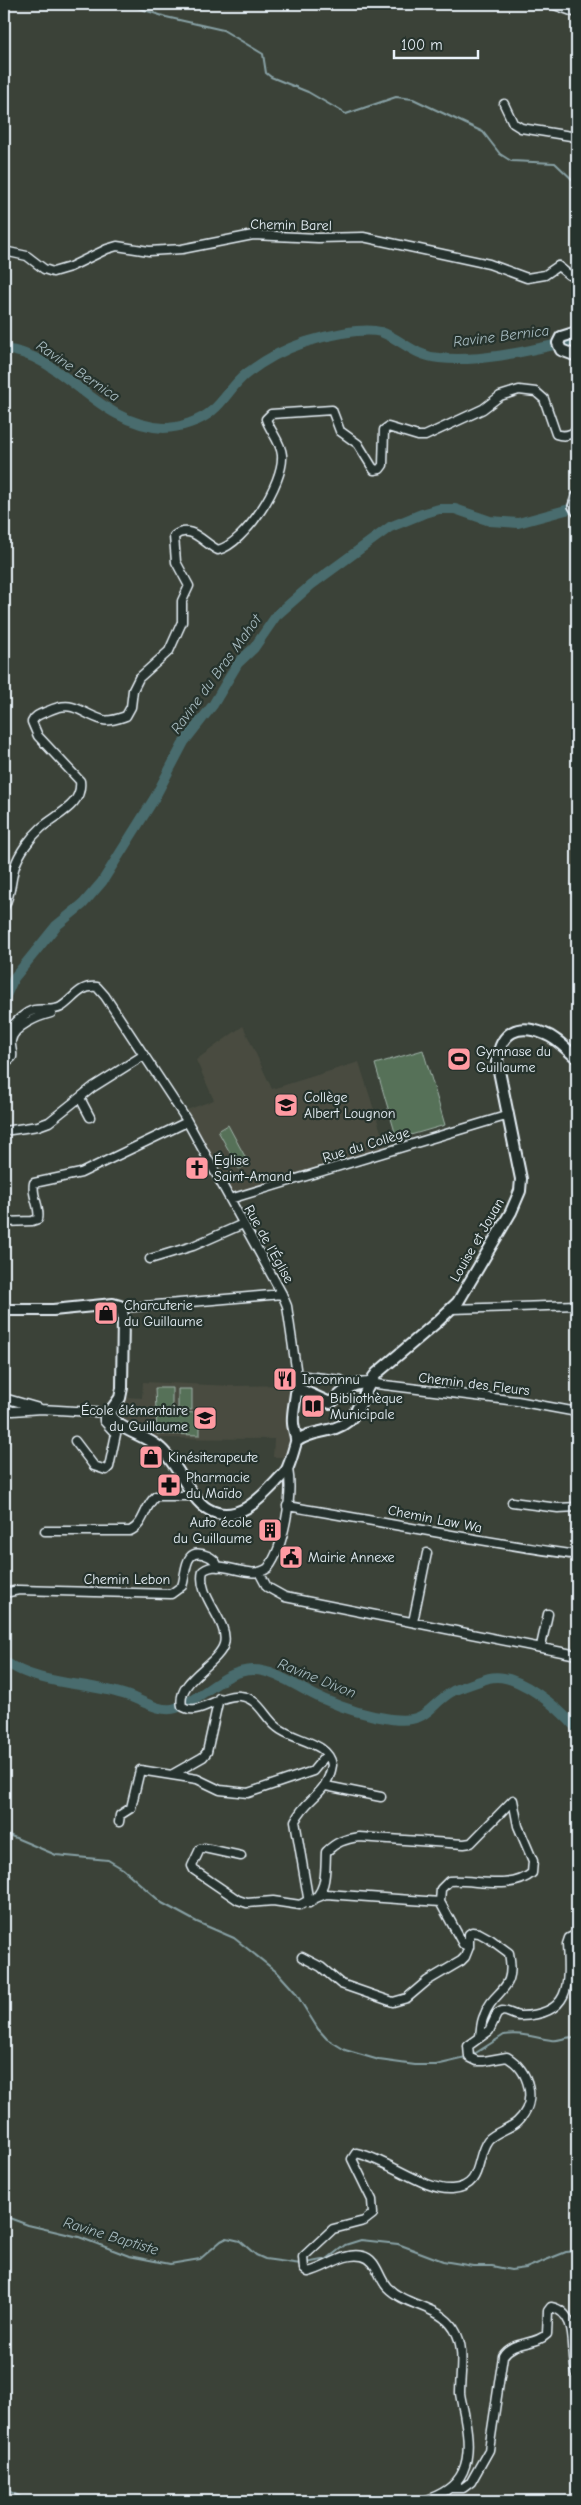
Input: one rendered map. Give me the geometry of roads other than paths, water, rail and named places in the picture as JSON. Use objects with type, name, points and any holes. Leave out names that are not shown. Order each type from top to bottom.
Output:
[{"type":"main road","points":[[577,332],[561,337],[558,343],[561,350],[577,356]]},
{"type":"main road","points":[[576,499],[574,506],[577,511]]},
{"type":"main road","name":"Louise et Jouan","points":[[297,1441],[312,1432],[328,1430],[349,1420],[368,1383],[458,1302],[495,1239],[520,1191],[521,1170],[497,1061],[499,1047],[505,1037],[512,1032],[523,1029],[546,1034],[577,1058]]},
{"type":"main road","points":[[4,1310],[53,1310],[113,1304],[120,1306],[123,1316],[122,1388],[120,1398],[109,1413],[118,1424],[148,1438],[161,1448],[195,1496],[208,1509],[217,1513],[234,1513],[258,1501],[288,1469],[297,1441],[292,1424],[296,1393],[300,1389]]},
{"type":"main road","name":"Louise et Jouan","points":[[300,1389],[330,1403],[348,1387],[354,1384],[368,1383]]},
{"type":"street","points":[[552,4],[577,14]]},
{"type":"street","points":[[504,104],[513,123],[521,128],[577,137]]},
{"type":"street","name":"Chemin Barel","points":[[4,251],[27,256],[44,269],[53,272],[70,267],[117,246],[149,250],[182,249],[253,235],[318,238],[363,237],[489,264],[527,278],[544,276],[558,266],[569,274],[577,273]]},
{"type":"street","points":[[4,906],[12,890],[15,866],[21,853],[40,829],[77,799],[81,790],[80,781],[38,736],[32,722],[35,716],[54,708],[68,705],[77,706],[105,721],[126,716],[131,707],[133,690],[140,678],[169,651],[182,622],[182,601],[189,586],[176,562],[174,536],[179,532],[189,532],[218,550],[228,548],[265,507],[272,495],[279,476],[282,454],[266,419],[271,414],[332,410],[340,431],[358,444],[374,470],[380,470],[382,465],[384,430],[388,427],[418,436],[425,436],[482,409],[500,396],[519,390],[536,392],[544,399],[556,434],[562,436],[573,434],[577,430]]},
{"type":"street","name":"Rue de l'Église","points":[[61,1007],[77,992],[89,986],[97,987],[105,996],[182,1114],[282,1294],[287,1306],[300,1389]]},
{"type":"street","points":[[4,1035],[27,1012],[41,1009],[52,1010],[61,1007]]},
{"type":"street","points":[[4,1064],[13,1054],[11,1040],[14,1034],[38,1016],[52,1013],[61,1007]]},
{"type":"street","points":[[4,1131],[38,1126],[49,1122],[80,1098],[144,1055]]},
{"type":"street","points":[[80,1098],[90,1117]]},
{"type":"street","name":"Rue du Collège","points":[[230,1199],[509,1115]]},
{"type":"street","points":[[4,1222],[38,1219],[39,1214],[32,1190],[34,1183],[81,1173],[187,1122]]},
{"type":"street","points":[[150,1259],[194,1246],[244,1224]]},
{"type":"street","points":[[120,1306],[133,1307],[282,1294]]},
{"type":"street","points":[[451,1309],[577,1304]]},
{"type":"street","points":[[297,1375],[341,1380]]},
{"type":"street","name":"Chemin des Fleurs","points":[[368,1383],[517,1402],[577,1412]]},
{"type":"street","points":[[4,1398],[41,1409]]},
{"type":"street","points":[[4,1408],[22,1411],[41,1409],[109,1413]]},
{"type":"street","points":[[75,1441],[94,1466],[106,1470],[109,1467],[116,1434],[104,1422],[104,1417],[109,1413]]},
{"type":"street","points":[[288,1469],[290,1480],[287,1506],[272,1561],[268,1568],[259,1572],[218,1567],[206,1569],[202,1573],[205,1593],[224,1634],[224,1642],[215,1658],[196,1675],[181,1697],[182,1706],[188,1709],[197,1709],[219,1698],[233,1695],[248,1698],[258,1705],[277,1727],[320,1748],[327,1754],[332,1765],[326,1786],[300,1810],[295,1821],[298,1849],[308,1886],[307,1901]]},
{"type":"street","points":[[45,1531],[130,1531],[140,1524],[151,1500],[156,1496],[195,1496]]},
{"type":"street","points":[[512,1502],[558,1508],[577,1507]]},
{"type":"street","name":"Chemin Law Wa","points":[[287,1506],[410,1526],[497,1544],[577,1555]]},
{"type":"street","points":[[414,1622],[427,1554]]},
{"type":"street","name":"Chemin Lebon","points":[[4,1594],[19,1590],[171,1594],[182,1586],[186,1561],[193,1556],[206,1555],[214,1560],[218,1567]]},
{"type":"street","points":[[259,1572],[267,1587],[285,1597],[541,1646],[577,1655]]},
{"type":"street","points":[[541,1646],[548,1614]]},
{"type":"street","points":[[173,1774],[203,1757],[207,1752],[219,1698]]},
{"type":"street","points":[[118,1822],[120,1815],[132,1808],[140,1770],[197,1779],[220,1790],[248,1793],[312,1771],[327,1754]]},
{"type":"street","points":[[326,1786],[381,1797]]},
{"type":"street","points":[[316,1898],[326,1874],[326,1852],[333,1845],[345,1839],[359,1837],[464,1844],[471,1842],[513,1800],[518,1826],[533,1861],[532,1873],[524,1880],[486,1883],[466,1880],[449,1881],[441,1889],[440,1902],[463,1944],[469,1946]]},
{"type":"street","points":[[241,1856],[204,1848],[200,1849],[192,1866],[194,1870],[247,1904],[273,1901],[300,1905],[307,1901],[309,1903],[326,1894],[440,1902]]},
{"type":"street","points":[[302,1956],[321,1966],[341,1984],[393,2002],[407,1998],[427,1981],[461,1961],[465,1957],[469,1946],[469,1934],[472,1932],[479,1933],[506,1949],[509,1953],[512,1967],[510,1981],[484,2016],[480,2036]]},
{"type":"street","points":[[422,2501],[443,2494],[452,2488],[464,2472],[469,2450],[460,2395],[461,2351],[454,2329],[438,2313],[408,2301],[387,2287],[373,2262],[365,2256],[350,2256],[308,2272],[304,2269],[302,2257],[332,2229],[364,2221],[373,2214],[374,2206],[372,2200],[352,2159],[356,2153],[378,2158],[431,2185],[443,2189],[461,2188],[477,2173],[486,2142],[521,2117],[527,2102],[529,2088],[527,2077],[521,2067],[507,2057],[484,2062],[470,2059],[468,2046],[489,2030],[497,2014],[502,2011],[524,2015],[550,2010],[559,2005],[566,1990],[567,1944],[569,1938],[577,1934]]},
{"type":"street","points":[[452,2488],[463,2488],[471,2482],[489,2450],[503,2356],[512,2347],[543,2338],[547,2334],[548,2311],[551,2306],[560,2311],[572,2325],[575,2340],[573,2361],[577,2375]]},
{"type":"street","points":[[389,2501],[400,2501]]},
{"type":"waterway","points":[[126,4],[166,17],[223,30],[263,54],[266,73],[271,77],[308,92],[346,114],[396,97],[413,99],[483,132],[500,154],[511,161],[555,163],[577,184]]},
{"type":"waterway","name":"Ravine Bernica","points":[[4,349],[26,354],[45,363],[118,415],[140,424],[164,428],[190,423],[208,414],[241,378],[275,355],[306,342],[333,335],[354,331],[381,332],[430,357],[455,359],[490,357],[577,340]]},
{"type":"waterway","name":"Ravine du Bras Mahot","points":[[4,1000],[14,978],[56,926],[83,904],[102,882],[154,799],[184,742],[213,705],[238,663],[254,648],[276,616],[311,585],[390,527],[439,509],[455,509],[490,521],[518,523],[577,507]]},
{"type":"waterway","name":"Ravine Divon","points":[[4,1661],[18,1669],[49,1680],[113,1691],[165,1709],[176,1708],[186,1704],[223,1680],[242,1671],[262,1671],[280,1677],[331,1702],[365,1714],[404,1720],[420,1716],[453,1691],[489,1678],[500,1677],[512,1680],[537,1693],[577,1729]]},
{"type":"waterway","points":[[4,1833],[56,1855],[108,1860],[123,1869],[162,1903],[197,1922],[234,1938],[278,1973],[295,1992],[318,2029],[327,2039],[345,2050],[379,2060],[415,2065],[436,2065],[466,2058]]},
{"type":"waterway","points":[[471,2056],[504,2035],[510,2034],[554,2040],[571,2037],[577,2039]]},
{"type":"waterway","name":"Ravine Baptiste","points":[[4,2216],[28,2225],[79,2237],[129,2256],[170,2264],[200,2259],[227,2238],[240,2241],[256,2255],[265,2259],[301,2264]]},
{"type":"waterway","name":"Ravine Baptiste","points":[[306,2263],[327,2259],[345,2245],[361,2240],[398,2244],[443,2261],[511,2270],[526,2268],[566,2252],[577,2251]]},
{"type":"waterway","points":[[4,2489],[29,2501]]},
{"type":"place","name":"Gymnase du Guillaume","points":[[459,1059]]},
{"type":"place","name":"Collège Albert Lougnon","points":[[286,1105]]},
{"type":"place","name":"Église Saint-Amand","points":[[197,1168]]},
{"type":"place","name":"Charcuterie du Guillaume","points":[[106,1313]]},
{"type":"place","name":"Inconnnu","points":[[285,1379]]},
{"type":"place","name":"Bibliothèque Municipale","points":[[313,1406]]},
{"type":"place","name":"École élémentaire du Guillaume","points":[[205,1418]]},
{"type":"place","name":"Kinésiterapeute","points":[[151,1457]]},
{"type":"place","name":"Pharmacie du Maïdo","points":[[169,1485]]},
{"type":"place","name":"Auto école du Guillaume","points":[[270,1530]]},
{"type":"place","name":"Mairie Annexe","points":[[291,1557]]}]
